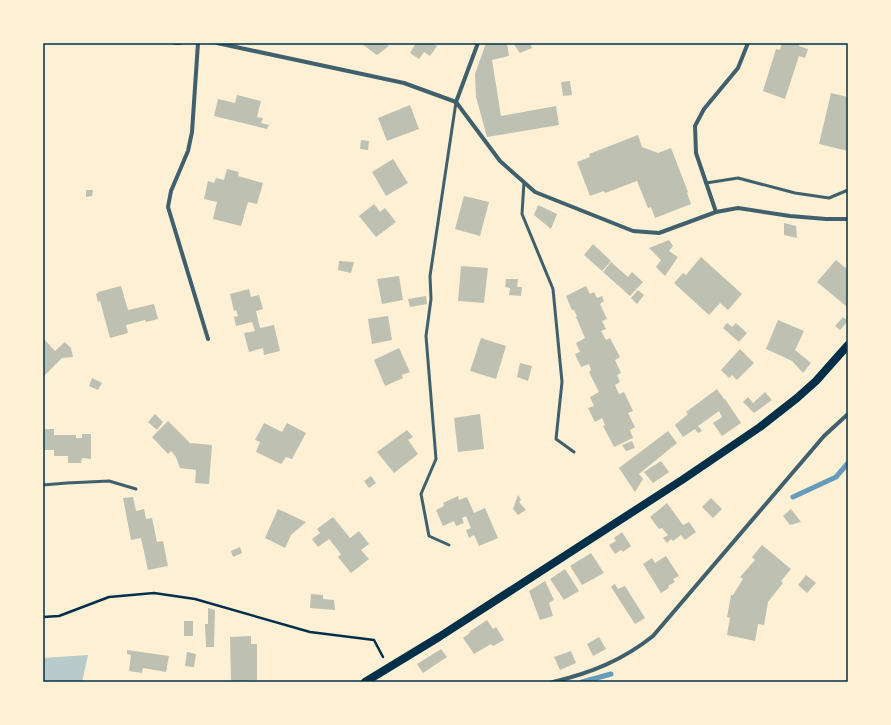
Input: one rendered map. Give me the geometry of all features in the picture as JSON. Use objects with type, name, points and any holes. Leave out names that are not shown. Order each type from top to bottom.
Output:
[{"type":"main road","points":[[365,682],[439,637],[670,488],[760,426],[797,398],[848,345]]},
{"type":"street","points":[[175,43],[180,43]]},
{"type":"street","points":[[198,43],[192,132],[188,150],[171,191],[168,207],[208,339]]},
{"type":"street","points":[[217,43],[404,83],[456,102],[500,161],[535,192],[633,231],[659,232],[716,212],[738,208],[797,217],[848,219]]},
{"type":"street","points":[[456,102],[478,43]]},
{"type":"street","points":[[716,212],[696,153],[695,126],[704,109],[738,68],[748,43]]},
{"type":"street","points":[[553,682],[569,678],[613,662],[636,649],[653,636],[824,436],[848,414]]},
{"type":"lane","points":[[449,545],[429,536],[421,494],[436,459],[426,336],[431,299],[430,276],[456,102]]},
{"type":"lane","points":[[706,183],[738,178],[795,193],[829,198],[848,190]]},
{"type":"lane","points":[[524,182],[522,214],[553,289],[562,382],[556,439],[574,452]]},
{"type":"lane","points":[[43,486],[109,481],[136,489]]},
{"type":"path","points":[[43,617],[59,616],[109,597],[154,593],[195,600],[310,632],[374,640],[388,667]]},
{"type":"shaded area","points":[[88,655],[82,682],[43,682],[43,658]]},
{"type":"building","points":[[385,43],[389,46],[377,55],[362,44]]},
{"type":"building","points":[[416,43],[432,43],[437,46],[430,56],[424,52],[419,59],[410,53]]},
{"type":"building","points":[[486,43],[507,43],[509,56],[492,60],[501,116],[556,106],[559,125],[487,137],[476,97],[475,74]]},
{"type":"building","points":[[513,43],[530,43],[532,48],[520,53]]},
{"type":"building","points":[[782,43],[800,43],[799,46],[808,49],[805,58],[799,56],[785,99],[763,91],[776,49],[780,50]]},
{"type":"building","points":[[570,81],[572,95],[563,96],[561,82]]},
{"type":"building","points":[[831,93],[848,97],[848,151],[819,144]]},
{"type":"building","points":[[237,95],[261,101],[257,117],[263,118],[261,123],[269,125],[267,129],[214,116],[218,99],[235,103]]},
{"type":"building","points":[[410,105],[419,129],[387,141],[378,118]]},
{"type":"building","points":[[638,135],[642,147],[658,153],[671,148],[688,192],[687,193],[691,204],[655,218],[651,207],[648,208],[637,181],[605,193],[604,191],[590,196],[577,162],[590,157],[589,154]]},
{"type":"building","points":[[361,140],[369,141],[368,150],[360,149]]},
{"type":"building","points":[[393,159],[408,183],[386,196],[372,172]]},
{"type":"building","points":[[227,169],[239,172],[238,176],[263,183],[257,204],[248,202],[241,226],[213,219],[217,202],[204,199],[208,181],[214,183],[216,178],[224,180]]},
{"type":"building","points":[[86,190],[93,190],[92,196],[86,197]]},
{"type":"building","points":[[464,196],[489,202],[480,236],[455,229]]},
{"type":"building","points":[[374,204],[380,212],[385,208],[396,222],[376,237],[359,216]]},
{"type":"building","points":[[538,205],[557,214],[551,229],[534,215]]},
{"type":"building","points":[[784,223],[796,226],[797,238],[784,235]]},
{"type":"building","points":[[669,240],[673,246],[669,251],[678,257],[665,276],[656,267],[661,260],[649,248]]},
{"type":"building","points":[[593,244],[611,261],[602,271],[584,255]]},
{"type":"building","points":[[701,257],[742,294],[728,310],[720,303],[709,315],[674,283],[683,273],[686,275]]},
{"type":"building","points":[[836,260],[848,270],[848,304],[846,306],[817,282]]},
{"type":"building","points":[[339,261],[354,262],[351,273],[338,270]]},
{"type":"building","points":[[611,262],[628,277],[632,272],[643,282],[630,296],[603,272]]},
{"type":"building","points":[[461,266],[488,268],[484,303],[458,301]]},
{"type":"building","points":[[399,276],[403,300],[382,304],[377,279]]},
{"type":"building","points":[[506,279],[518,279],[517,287],[522,287],[521,296],[509,295],[510,288],[505,287]]},
{"type":"building","points":[[121,286],[128,310],[154,304],[158,319],[146,322],[145,320],[126,325],[128,333],[110,338],[100,301],[98,302],[96,294],[98,292]]},
{"type":"building","points":[[586,286],[590,294],[594,292],[597,298],[602,296],[604,301],[600,304],[607,319],[602,321],[606,329],[601,331],[606,340],[610,338],[620,357],[615,360],[621,373],[617,375],[620,382],[615,385],[619,394],[624,392],[633,411],[628,413],[635,427],[630,430],[633,438],[614,447],[603,426],[605,425],[602,418],[595,422],[588,408],[594,406],[590,397],[599,392],[589,372],[591,370],[589,364],[581,367],[575,354],[580,352],[576,343],[585,338],[576,317],[577,316],[574,310],[572,310],[566,296]]},
{"type":"building","points":[[249,289],[251,297],[259,295],[263,309],[256,311],[260,328],[274,325],[280,351],[264,355],[263,348],[249,352],[244,333],[255,331],[252,322],[236,326],[234,317],[238,316],[236,310],[234,311],[230,294]]},
{"type":"building","points":[[638,290],[644,295],[637,304],[631,298]]},
{"type":"building","points":[[426,296],[427,304],[410,307],[408,299]]},
{"type":"building","points":[[388,316],[392,340],[372,344],[368,319]]},
{"type":"building","points":[[843,317],[848,321],[840,330],[835,326]]},
{"type":"building","points":[[778,320],[804,331],[795,350],[811,363],[803,373],[792,361],[766,349]]},
{"type":"building","points":[[727,323],[732,327],[736,323],[747,333],[739,342],[723,328]]},
{"type":"building","points":[[43,338],[55,351],[65,342],[71,348],[73,357],[62,358],[43,377]]},
{"type":"building","points":[[481,338],[506,346],[496,379],[470,371]]},
{"type":"building","points":[[399,348],[410,372],[402,375],[403,378],[385,386],[374,360]]},
{"type":"building","points":[[740,349],[754,363],[737,380],[732,375],[729,378],[721,370]]},
{"type":"building","points":[[520,363],[532,366],[528,381],[517,377]]},
{"type":"building","points":[[92,378],[102,383],[98,390],[89,386]]},
{"type":"building","points":[[717,389],[741,423],[722,436],[713,423],[722,417],[719,411],[698,426],[702,431],[698,433],[695,429],[683,437],[675,425],[688,414],[686,412]]},
{"type":"building","points":[[765,392],[772,400],[754,413],[743,402],[748,397],[753,403]]},
{"type":"building","points":[[155,414],[163,422],[157,430],[148,422]]},
{"type":"building","points":[[480,414],[484,449],[458,452],[454,418]]},
{"type":"building","points":[[168,421],[191,444],[212,445],[209,484],[195,483],[196,470],[180,468],[176,457],[171,451],[168,454],[152,437]]},
{"type":"building","points":[[264,423],[282,432],[287,423],[306,433],[292,459],[286,457],[281,464],[256,452],[260,442],[255,440]]},
{"type":"building","points":[[43,429],[54,429],[54,435],[76,435],[76,438],[82,438],[82,434],[91,434],[91,459],[82,458],[81,463],[68,463],[68,456],[54,456],[54,450],[43,450]]},
{"type":"building","points":[[407,430],[413,437],[408,440],[418,454],[394,473],[377,452]]},
{"type":"building","points":[[668,431],[677,443],[639,474],[643,479],[635,492],[619,468]]},
{"type":"building","points":[[632,441],[635,448],[626,451],[622,445]]},
{"type":"building","points":[[661,461],[669,472],[653,483],[644,472]]},
{"type":"building","points":[[371,476],[376,483],[369,488],[364,481]]},
{"type":"building","points":[[518,495],[521,500],[519,502],[526,510],[518,515],[513,509]]},
{"type":"building","points":[[458,496],[459,500],[467,497],[474,513],[485,508],[498,538],[479,546],[474,535],[469,538],[466,530],[471,528],[466,516],[462,518],[464,523],[456,526],[454,521],[443,526],[436,510],[444,506],[443,503]]},
{"type":"building","points":[[133,497],[136,511],[144,509],[146,519],[152,518],[157,542],[163,541],[168,566],[148,570],[141,538],[131,540],[123,498]]},
{"type":"building","points":[[711,498],[722,509],[713,518],[702,507]]},
{"type":"building","points":[[667,503],[683,525],[689,522],[696,532],[685,540],[681,535],[673,541],[671,539],[667,543],[663,538],[668,535],[662,528],[659,529],[650,517]]},
{"type":"building","points":[[278,509],[306,522],[291,535],[285,548],[265,538]]},
{"type":"building","points":[[791,509],[801,522],[790,525],[783,516]]},
{"type":"building","points":[[333,517],[350,538],[359,531],[369,544],[361,550],[369,559],[351,573],[338,557],[341,554],[329,539],[318,547],[312,539],[320,533],[317,529]]},
{"type":"building","points":[[622,532],[631,546],[623,552],[621,550],[615,554],[609,545],[616,541],[614,538]]},
{"type":"building","points":[[762,545],[791,569],[781,581],[783,583],[768,602],[764,625],[758,624],[755,641],[727,635],[730,618],[727,617],[731,595],[733,595],[743,579],[740,577],[755,560],[752,557]]},
{"type":"building","points":[[240,547],[242,553],[233,557],[231,551]]},
{"type":"building","points":[[591,553],[604,573],[582,585],[570,566]]},
{"type":"building","points":[[666,556],[679,576],[673,579],[675,582],[661,593],[643,564],[652,558],[655,563]]},
{"type":"building","points":[[565,569],[579,591],[564,600],[550,579]]},
{"type":"building","points":[[806,575],[816,583],[807,593],[798,585]]},
{"type":"building","points":[[545,581],[554,600],[549,603],[553,616],[540,620],[529,591]]},
{"type":"building","points":[[615,584],[618,589],[625,586],[645,618],[635,624],[611,587]]},
{"type":"building","points":[[311,594],[323,595],[323,599],[334,600],[335,610],[310,608]]},
{"type":"building","points":[[208,608],[215,610],[214,647],[206,647],[205,624],[208,624]]},
{"type":"building","points":[[487,620],[493,629],[496,627],[504,640],[493,646],[491,644],[474,654],[463,638]]},
{"type":"building","points":[[184,621],[193,621],[193,636],[184,636]]},
{"type":"building","points":[[251,636],[251,644],[257,644],[257,680],[231,681],[230,637]]},
{"type":"building","points":[[599,637],[606,649],[593,656],[587,644]]},
{"type":"building","points":[[441,649],[447,657],[423,673],[417,664]]},
{"type":"building","points":[[127,650],[169,656],[166,672],[143,668],[142,673],[129,671],[131,655],[127,654]]},
{"type":"building","points":[[571,651],[576,663],[560,670],[554,657]]},
{"type":"building","points":[[187,652],[196,654],[194,667],[185,666]]},
{"type":"waterway","points":[[793,497],[836,477],[848,463]]},
{"type":"waterway","points":[[582,682],[611,674]]}]
